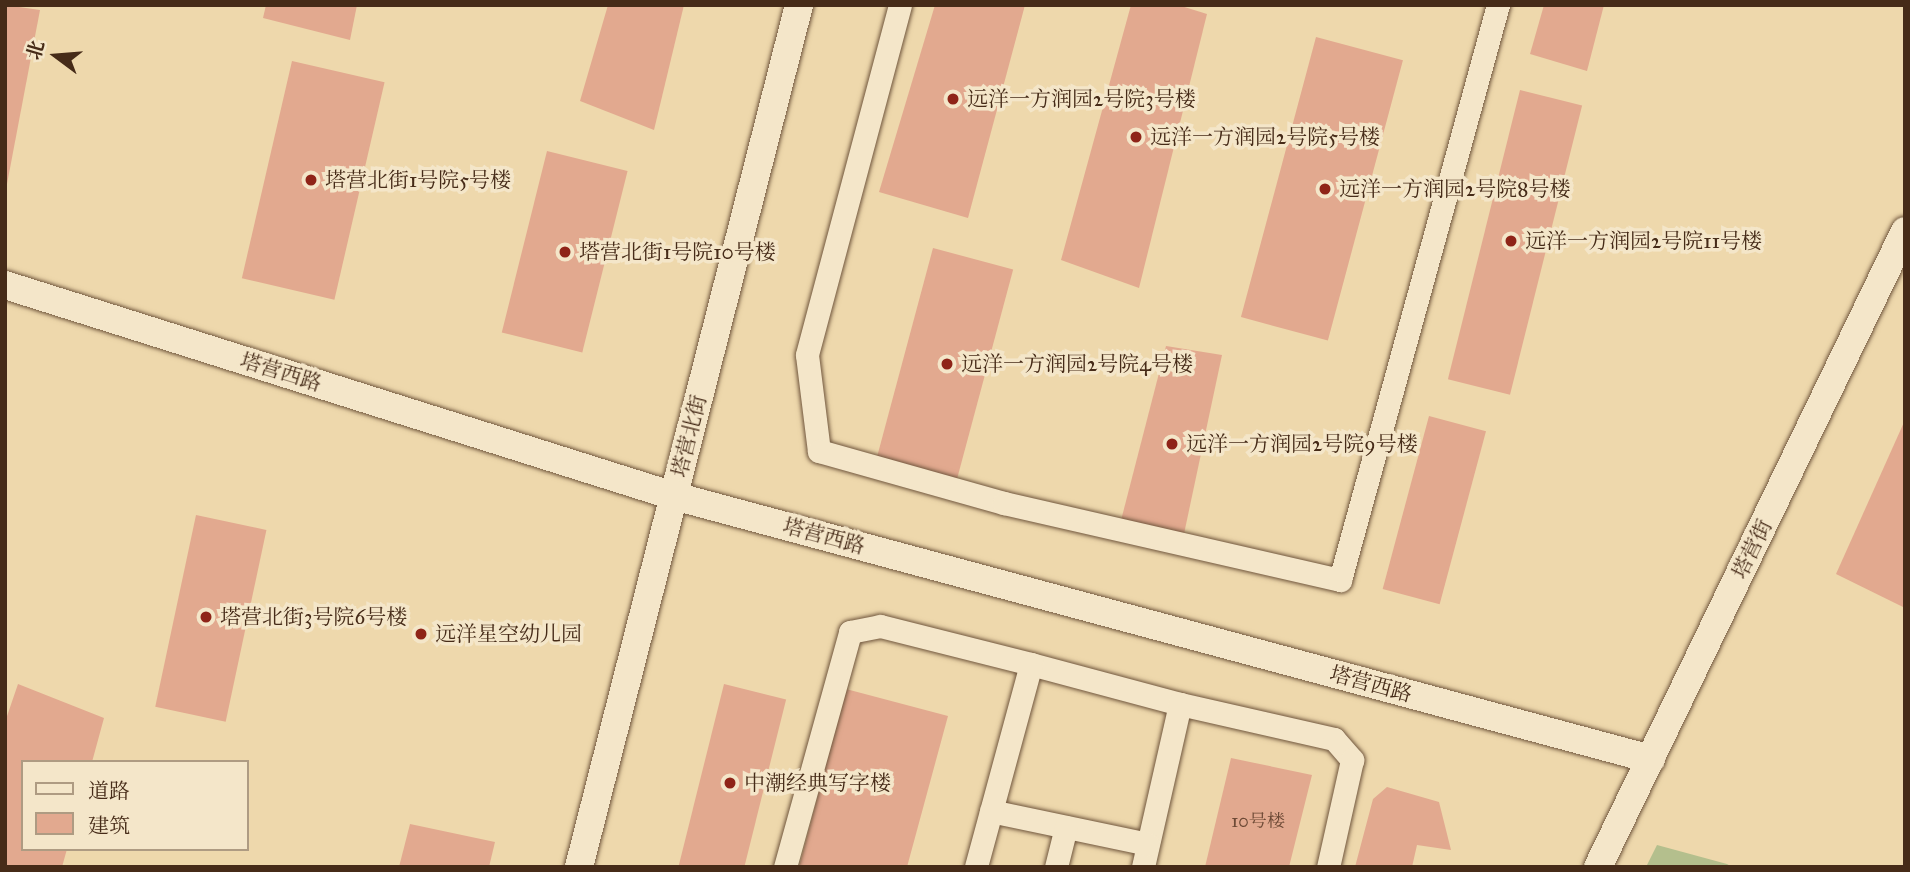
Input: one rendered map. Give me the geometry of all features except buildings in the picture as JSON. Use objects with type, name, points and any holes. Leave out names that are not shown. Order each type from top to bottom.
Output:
[{"type":"street","name":"塔营北街","points":[[579,867],[799,5]]},
{"type":"street","points":[[900,5],[807,355],[819,451],[1004,503],[1340,580],[1498,5]]},
{"type":"street","name":"塔营街","points":[[1598,867],[1905,232]]},
{"type":"street","name":"塔营西路","points":[[5,285],[674,496],[1651,759]]},
{"type":"street","points":[[785,867],[850,632],[880,626],[1180,704],[1334,739],[1353,760],[1328,867]]},
{"type":"street","points":[[976,867],[1031,664]]},
{"type":"street","points":[[1143,867],[1180,704]]},
{"type":"street","points":[[991,811],[1148,844]]},
{"type":"street","points":[[1056,867],[1066,827]]},
{"type":"green space","points":[[1657,845],[1727,864],[1732,867],[1646,867]]},
{"type":"place","name":"远洋一方润园2号院3号楼","points":[[953,99]]},
{"type":"place","name":"远洋一方润园2号院5号楼","points":[[1136,137]]},
{"type":"place","name":"塔营北街1号院5号楼","points":[[311,180]]},
{"type":"place","name":"远洋一方润园2号院8号楼","points":[[1325,189]]},
{"type":"place","name":"远洋一方润园2号院11号楼","points":[[1511,241]]},
{"type":"place","name":"塔营北街1号院10号楼","points":[[565,252]]},
{"type":"place","name":"远洋一方润园2号院4号楼","points":[[947,364]]},
{"type":"place","name":"远洋一方润园2号院9号楼","points":[[1172,444]]},
{"type":"place","name":"塔营北街3号院6号楼","points":[[206,617]]},
{"type":"place","name":"远洋星空幼儿园","points":[[421,634]]},
{"type":"place","name":"中潮经典写字楼","points":[[730,783]]}]
